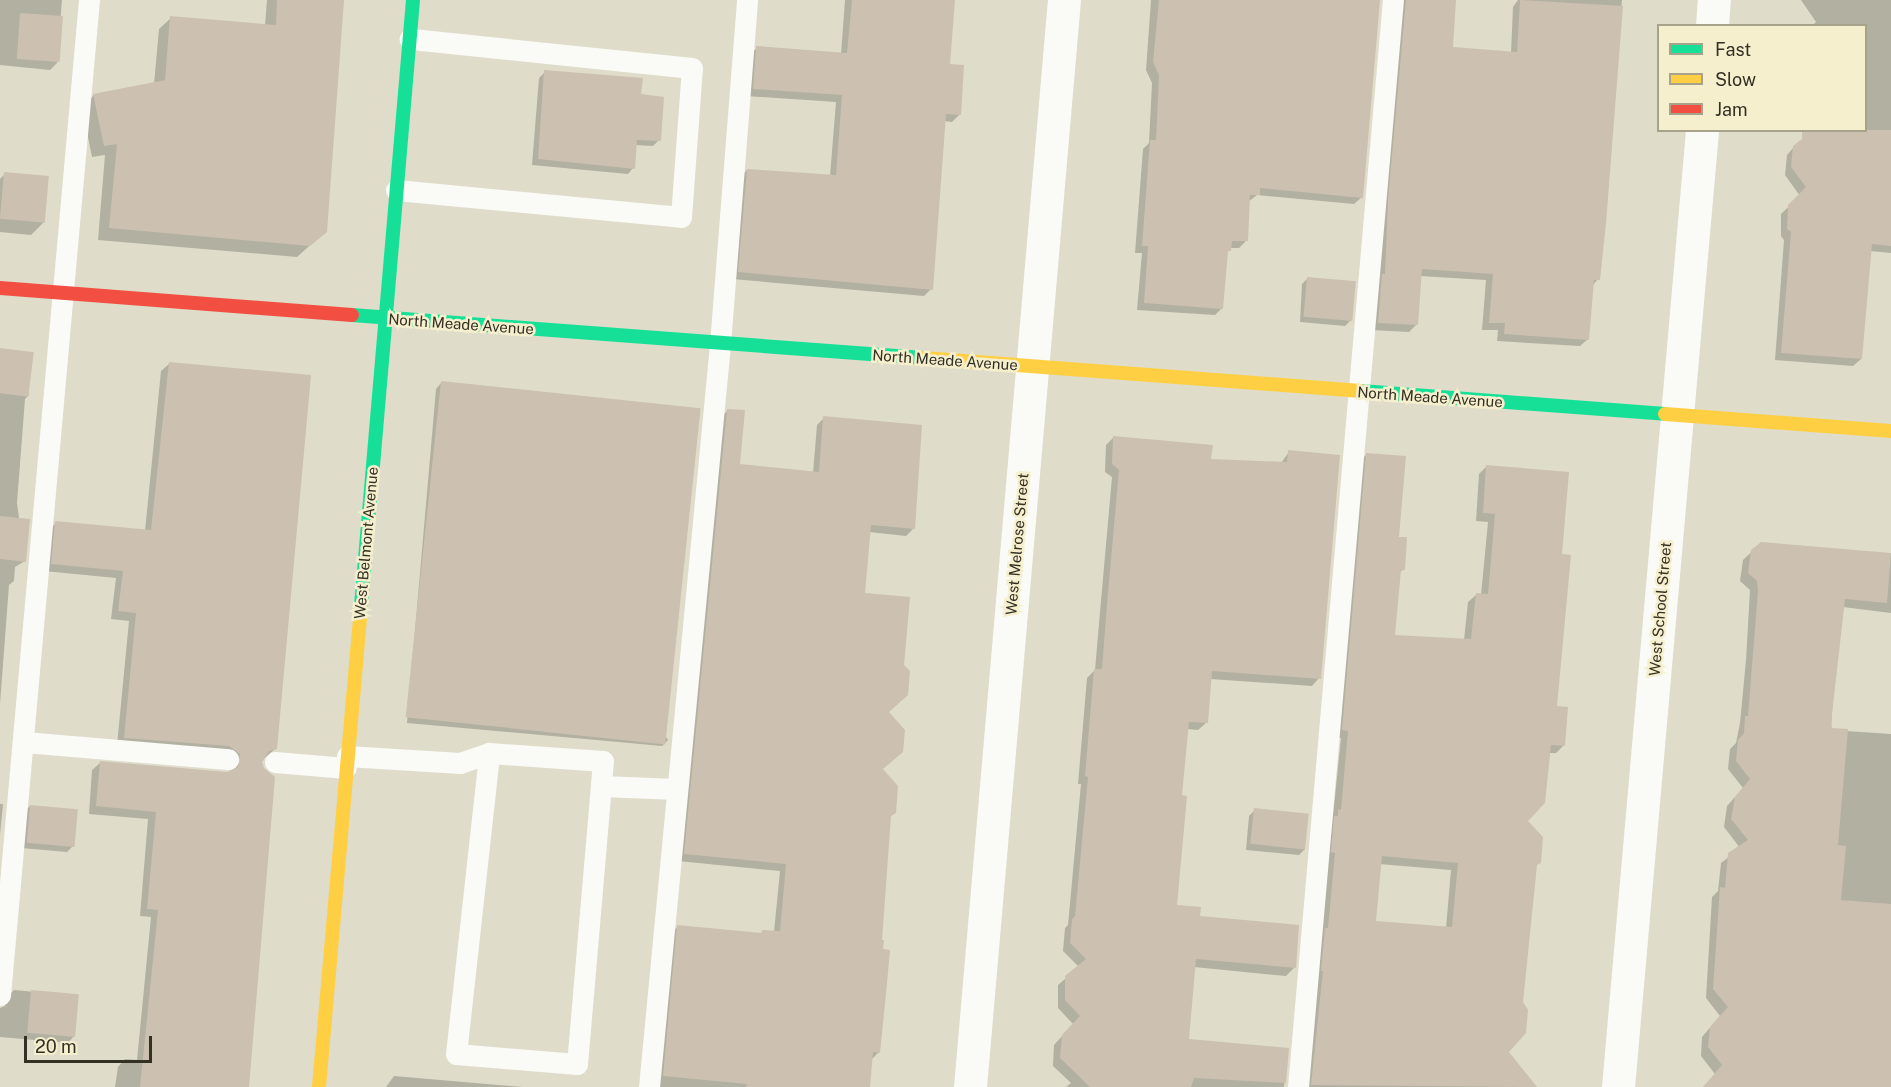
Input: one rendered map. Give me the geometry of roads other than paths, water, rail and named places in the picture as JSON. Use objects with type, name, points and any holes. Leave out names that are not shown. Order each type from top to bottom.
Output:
[{"type":"street","name":"West Belmont Avenue","points":[[319,1087],[413,0]]},
{"type":"street","name":"West Melrose Street","points":[[969,1087],[1064,0]]},
{"type":"street","points":[[1712,24],[1714,0]]},
{"type":"street","name":"West School Street","points":[[1618,1087],[1702,132]]},
{"type":"street","name":"North Meade Avenue","points":[[0,288],[385,319],[1891,431]]},
{"type":"lane","points":[[0,995],[89,0]]},
{"type":"lane","points":[[649,1087],[720,344],[747,0]]},
{"type":"lane","points":[[1298,1087],[1394,0]]},
{"type":"lane","points":[[396,190],[681,217],[692,68],[409,39]]},
{"type":"lane","points":[[24,742],[228,759]]},
{"type":"lane","points":[[276,762],[460,763],[489,753],[603,761],[577,1064],[456,1054],[489,753]]},
{"type":"lane","points":[[601,786],[676,789]]}]
